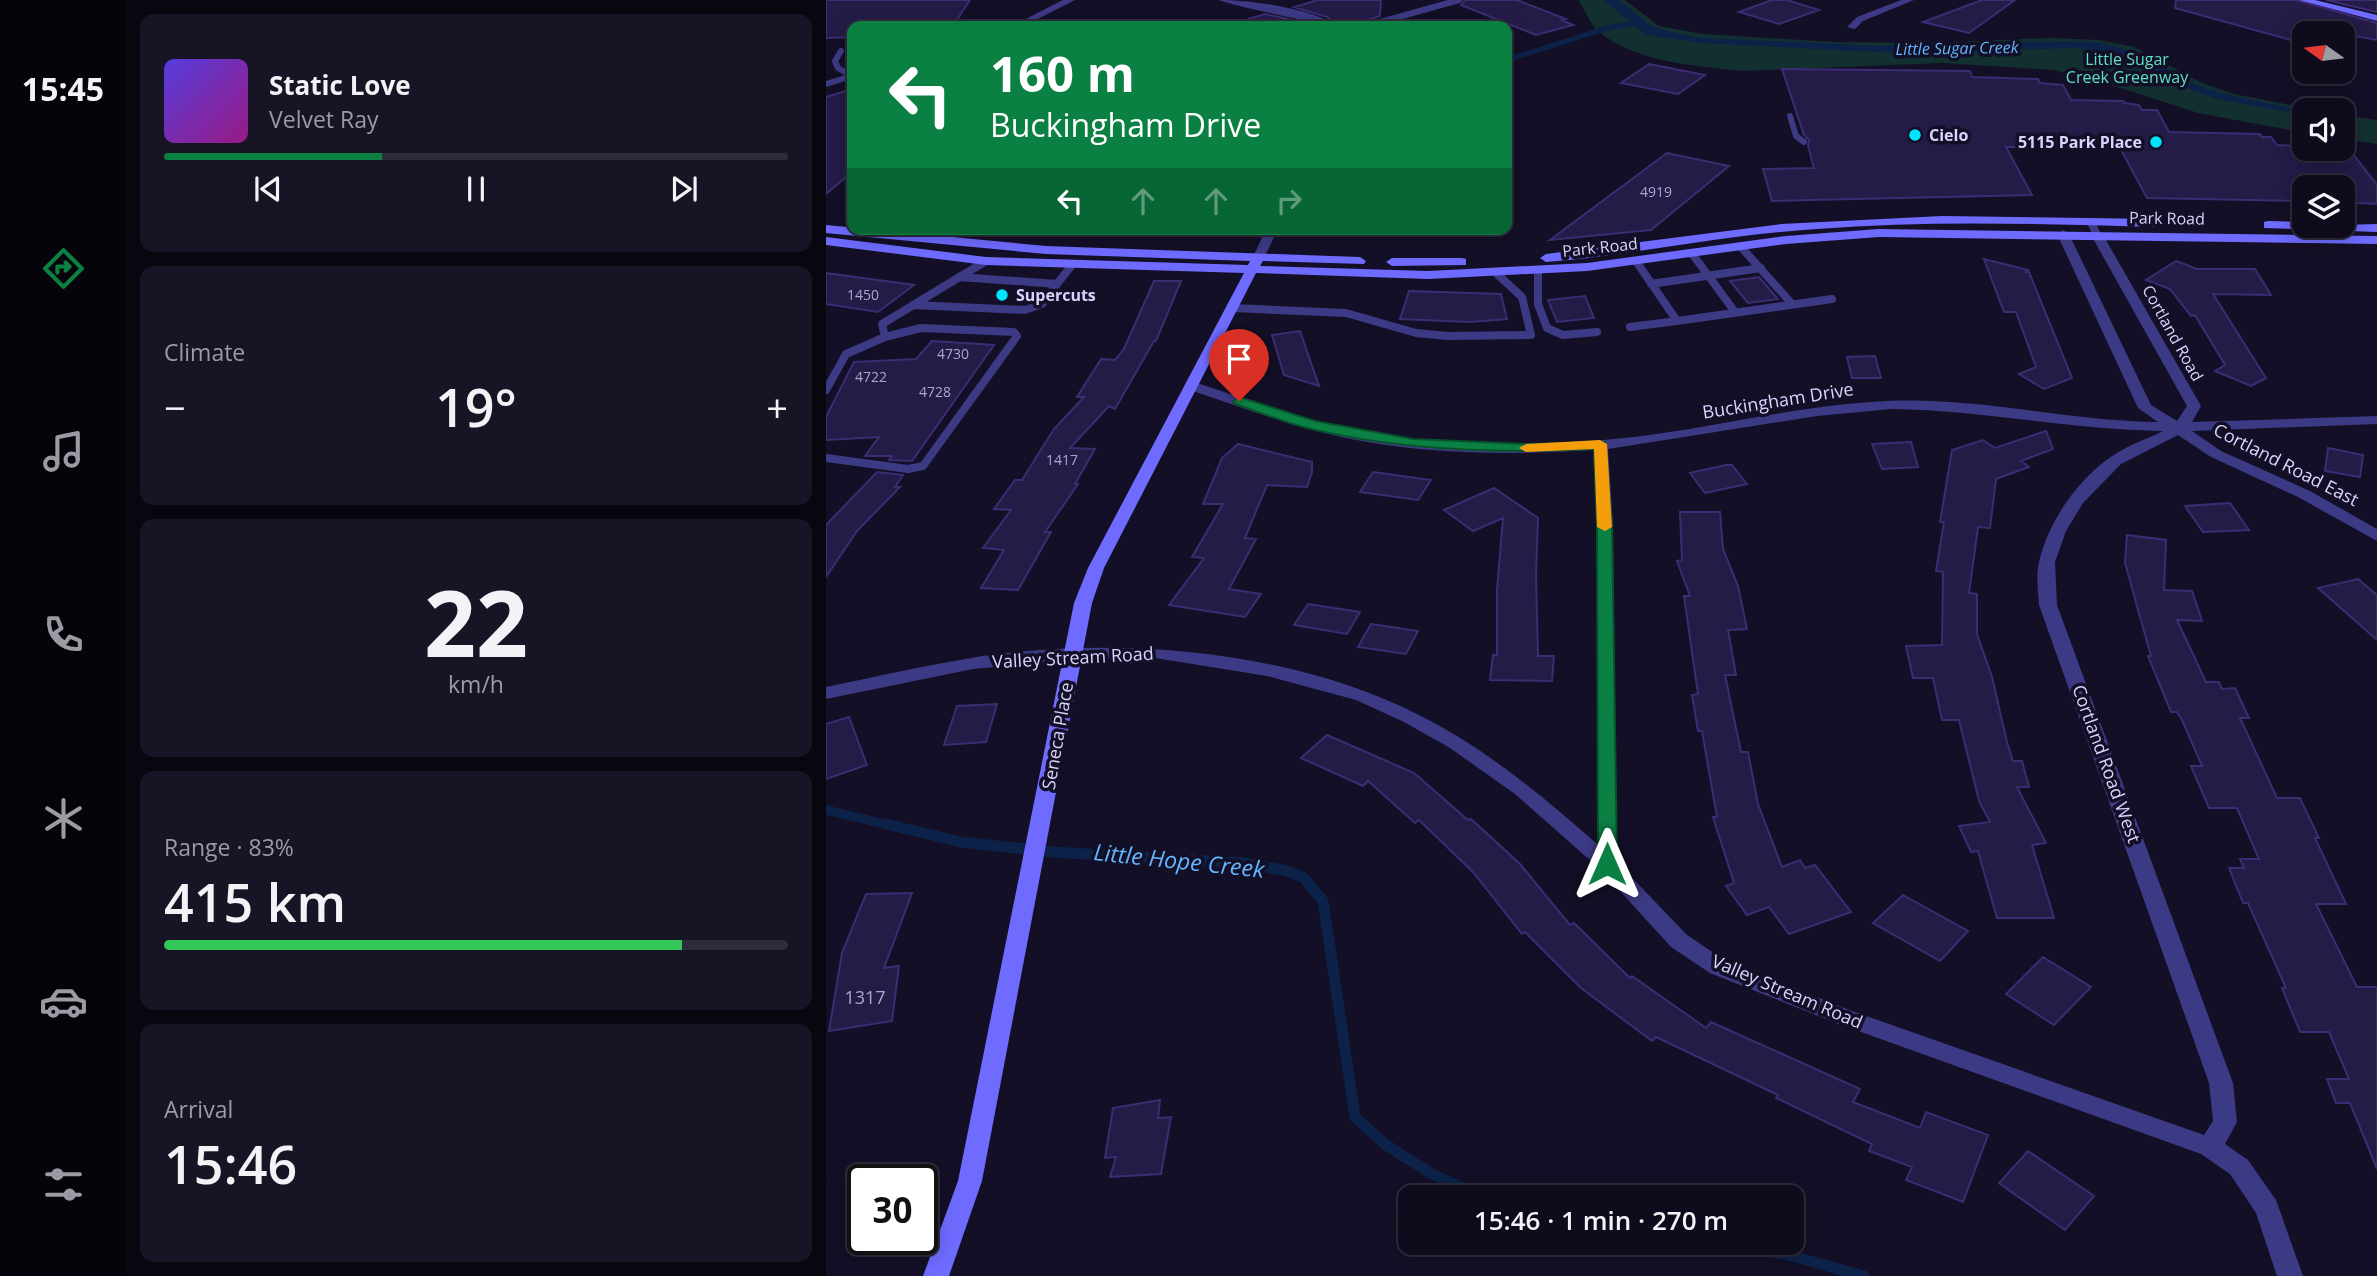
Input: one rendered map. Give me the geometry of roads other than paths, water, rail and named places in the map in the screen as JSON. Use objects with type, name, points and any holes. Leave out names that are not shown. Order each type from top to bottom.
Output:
[{"type":"main road","points":[[2304,0],[2377,18]]},
{"type":"main road","name":"Park Road","points":[[826,241],[986,261],[1072,265],[1407,262],[1524,260],[1581,255],[1718,235],[1816,225],[1928,220],[2061,228]]},
{"type":"main road","name":"Park Road","points":[[2094,228],[2166,223]]},
{"type":"main road","name":"Park Road","points":[[2190,224],[2377,228]]},
{"type":"main road","name":"Park Road","points":[[887,235],[1019,248],[1428,275],[1496,273],[1636,261],[1880,233],[2094,228],[2377,240]]},
{"type":"main road","name":"Park Road","points":[[826,229],[847,231]]},
{"type":"main road","name":"Seneca Place","points":[[936,1276],[970,1181],[1083,603],[1096,568],[1255,263]]},
{"type":"street","points":[[1027,21],[1070,0]]},
{"type":"street","points":[[1224,0],[1301,15],[1318,21]]},
{"type":"street","points":[[1852,27],[1866,16],[1909,0]]},
{"type":"street","points":[[826,84],[847,78]]},
{"type":"street","points":[[2061,228],[2146,408],[2178,428]]},
{"type":"street","name":"Cortland Road","points":[[2094,228],[2194,406],[2178,428]]},
{"type":"street","name":"Seneca Place","points":[[1255,263],[1269,235]]},
{"type":"street","name":"Buckingham Drive","points":[[1192,386],[1312,425],[1413,443],[1528,448],[1600,444],[1689,434],[1810,412],[1895,405],[1957,407],[2178,428],[2377,420]]},
{"type":"street","name":"Cortland Road East","points":[[2178,428],[2216,454],[2304,494],[2377,536]]},
{"type":"street","name":"Cortland Road West","points":[[2178,428],[2127,453],[2086,490],[2054,536],[2045,578],[2048,605],[2221,1083],[2225,1122],[2210,1147]]},
{"type":"street","points":[[1600,444],[1605,525],[1607,864]]},
{"type":"street","name":"Valley Stream Road","points":[[826,693],[973,663],[1073,654],[1149,652],[1268,670],[1362,696],[1411,718],[1457,744],[1522,789],[1607,864],[1679,941],[1718,967],[1844,1017],[2210,1147],[2239,1167],[2267,1208],[2290,1276]]},
{"type":"lane","points":[[1384,21],[1459,0]]},
{"type":"lane","points":[[841,51],[835,61],[838,68],[847,73]]},
{"type":"lane","points":[[1790,116],[1796,136],[1804,142]]},
{"type":"lane","points":[[1741,247],[1792,304]]},
{"type":"lane","points":[[1693,254],[1735,312]]},
{"type":"lane","points":[[885,337],[883,324],[986,261]]},
{"type":"lane","points":[[1636,261],[1677,321]]},
{"type":"lane","points":[[913,305],[1025,310],[1042,304],[1072,265]]},
{"type":"lane","points":[[1651,284],[1761,268]]},
{"type":"lane","points":[[1538,270],[1543,322],[1551,332],[1597,332]]},
{"type":"lane","points":[[1233,308],[1346,313],[1416,333],[1448,336],[1531,335],[1522,297],[1496,273]]},
{"type":"lane","points":[[959,277],[1057,284]]},
{"type":"lane","points":[[1630,327],[1832,299]]},
{"type":"lane","points":[[826,390],[846,354],[885,337],[921,328],[1014,332],[1017,336],[923,466],[908,469],[826,458]]},
{"type":"water","name":"Little Sugar Creek","points":[[1603,0],[1619,0],[1651,26],[1703,38],[1882,46],[2068,41],[2102,43],[2147,56],[2189,82],[2220,93],[2292,108],[2292,113],[2217,99],[2179,85],[2142,61],[2103,51],[2073,48],[1895,53],[1703,43],[1647,35]]},
{"type":"waterway","points":[[1512,58],[1607,28],[1636,23]]},
{"type":"waterway","name":"Little Hope Creek","points":[[826,810],[893,826]]},
{"type":"waterway","name":"Little Hope Creek","points":[[886,824],[961,842],[1052,852],[1243,863],[1287,871],[1304,878],[1323,901],[1355,1117],[1386,1145],[1432,1174],[1456,1185]]},
{"type":"waterway","name":"Little Hope Creek","points":[[1788,1255],[1864,1276]]},
{"type":"place","name":"Cielo","points":[[1915,135]]},
{"type":"place","name":"5115 Park Place","points":[[2156,142]]},
{"type":"place","name":"Supercuts","points":[[1002,295]]},
{"type":"park label","name":"Little Sugar Creek Greenway","points":[[2127,68]]}]
